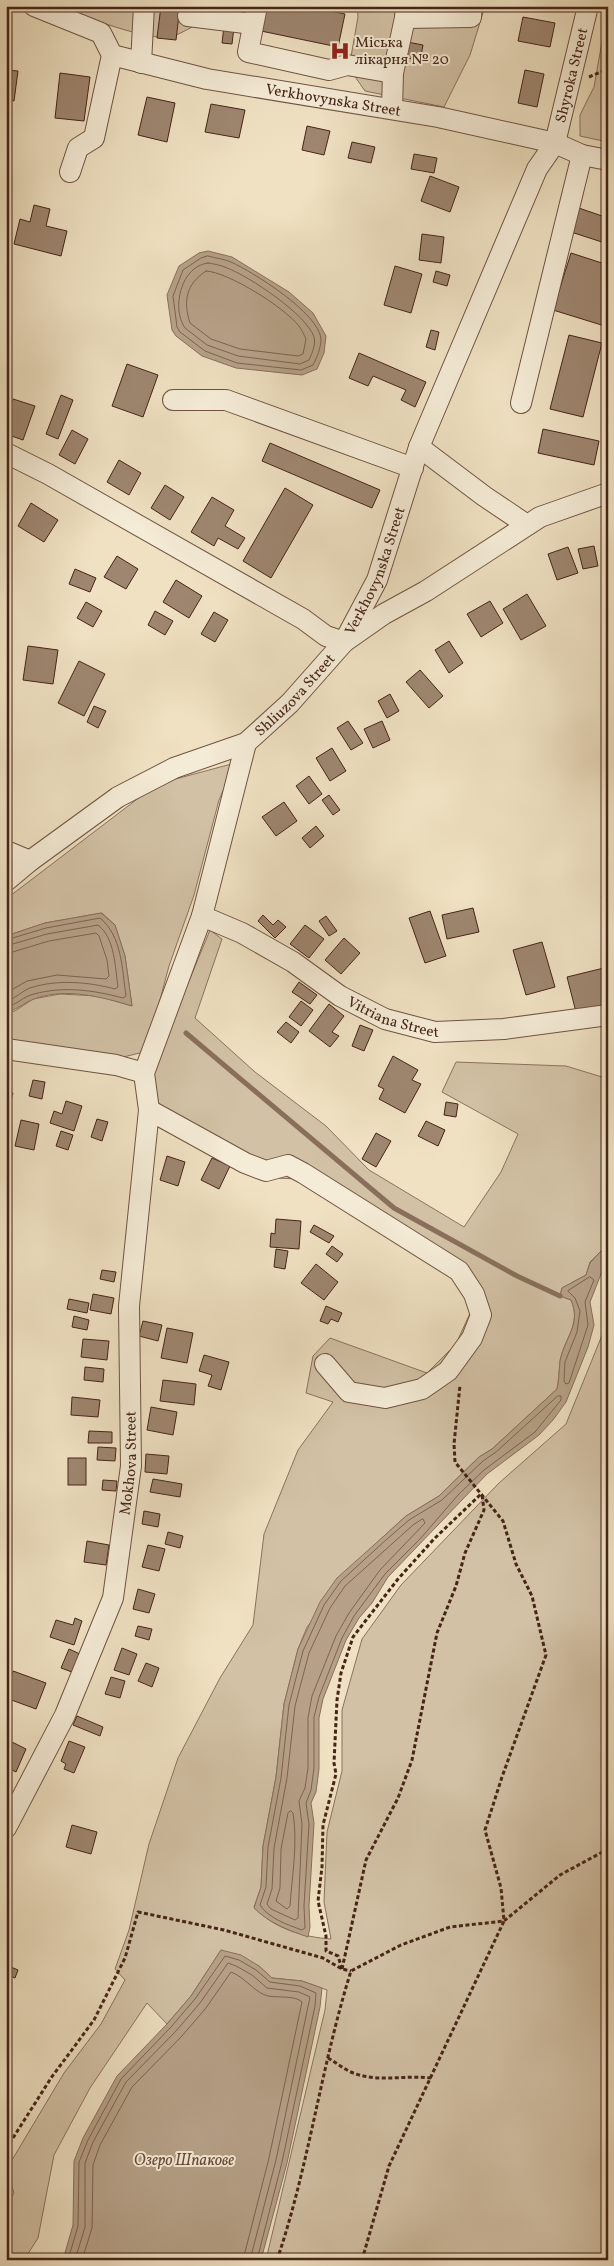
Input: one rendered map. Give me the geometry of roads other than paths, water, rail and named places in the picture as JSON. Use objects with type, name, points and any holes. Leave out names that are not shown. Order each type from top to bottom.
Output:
[{"type":"street","points":[[34,6],[101,33],[112,55],[94,138],[78,148],[70,172]]},
{"type":"street","points":[[141,63],[144,6]]},
{"type":"street","points":[[392,109],[393,73],[406,12],[471,17],[472,6]]},
{"type":"street","name":"Shyroka Street","points":[[554,143],[588,6]]},
{"type":"street","points":[[188,16],[255,15],[248,52],[329,70],[347,65],[393,73]]},
{"type":"street","name":"Verkhovynska Street","points":[[112,55],[207,79],[438,117],[554,143],[582,155],[608,160]]},
{"type":"street","name":"Verkhovynska Street","points":[[6,454],[48,474],[303,619],[326,636],[344,642],[377,580],[414,468],[419,447],[537,169],[554,143]]},
{"type":"street","points":[[521,403],[582,155]]},
{"type":"street","points":[[173,400],[226,400],[414,468]]},
{"type":"street","points":[[419,447],[527,525]]},
{"type":"street","name":"Shliuzova Street","points":[[6,880],[30,860],[118,798],[174,768],[246,743],[290,703],[344,642],[384,614],[426,591],[540,517],[608,493]]},
{"type":"street","points":[[6,1049],[116,1065],[144,1073],[202,916],[246,743]]},
{"type":"street","points":[[6,850],[30,860]]},
{"type":"street","name":"Vitriana Street","points":[[202,916],[242,933],[293,962],[340,996],[385,1019],[435,1032],[504,1029],[608,1015]]},
{"type":"street","name":"Mokhova Street","points":[[6,1828],[65,1715],[113,1598],[131,1466],[130,1306],[149,1110],[144,1073]]},
{"type":"street","points":[[149,1110],[245,1163],[266,1171],[288,1165],[459,1271],[474,1294],[481,1315],[472,1338],[448,1371],[422,1389],[385,1398],[349,1392],[325,1364]]},
{"type":"water","points":[[208,251],[232,257],[289,292],[313,313],[326,336],[324,353],[317,369],[302,375],[236,368],[202,356],[176,336],[172,330],[167,295],[179,266],[199,253]]},
{"type":"water","points":[[101,913],[115,925],[125,956],[132,1006],[96,997],[58,994],[34,999],[14,1010],[6,1012],[6,936],[45,923]]},
{"type":"water","points":[[608,1247],[608,1264],[601,1274],[590,1302],[594,1325],[588,1347],[566,1402],[539,1435],[487,1474],[388,1577],[346,1640],[323,1699],[319,1718],[319,1769],[316,1792],[311,1803],[314,1823],[308,1937],[279,1926],[254,1908],[261,1887],[263,1846],[276,1777],[284,1704],[298,1649],[320,1602],[337,1578],[406,1516],[439,1496],[479,1457],[492,1449],[557,1389],[560,1361],[574,1317],[571,1300],[560,1296],[562,1288],[586,1275],[590,1263],[601,1251]]},
{"type":"water","name":"Озеро Шпакове","points":[[221,1950],[241,1955],[259,1966],[272,1978],[302,1981],[322,1988],[320,2007],[287,2163],[261,2260],[63,2260],[73,2225],[74,2161],[83,2138],[117,2076],[191,1996]]},
{"type":"waterway","points":[[186,1033],[394,1208],[517,1276],[560,1296]]},
{"type":"place","name":"Міська лікарня № 20","points":[[340,51]]}]
